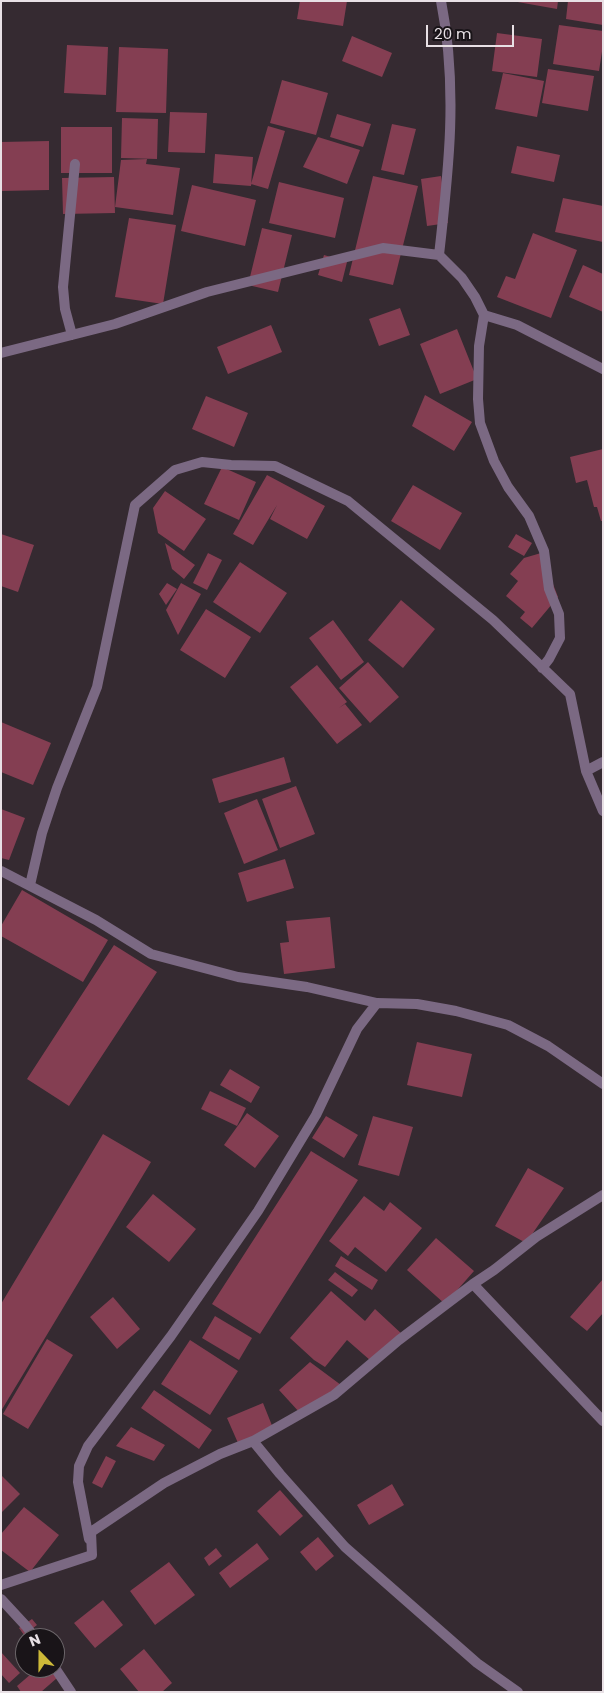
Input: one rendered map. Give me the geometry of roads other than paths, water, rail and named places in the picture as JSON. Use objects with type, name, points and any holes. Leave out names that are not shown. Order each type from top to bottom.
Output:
[{"type":"street","points":[[439,255],[449,168],[452,118],[447,28],[442,1]]},
{"type":"street","points":[[72,335],[65,309],[63,287],[75,164]]},
{"type":"street","points":[[1,353],[114,324],[207,292],[383,248],[439,255],[462,278],[484,315],[478,346],[480,423],[494,460],[508,487],[529,516],[544,551],[549,589],[559,614],[560,638],[542,668]]},
{"type":"street","points":[[484,315],[517,325],[603,369]]},
{"type":"street","points":[[30,885],[48,815],[97,687],[134,505],[175,470],[202,462],[275,466],[348,501],[493,620],[570,694],[586,771],[603,811]]},
{"type":"street","points":[[586,771],[603,762]]},
{"type":"street","points":[[1,871],[96,920],[151,954],[238,977],[307,987],[378,1003],[417,1004],[456,1011],[508,1026],[548,1046],[603,1084]]},
{"type":"street","points":[[92,1555],[78,1482],[79,1466],[88,1446],[171,1336],[258,1211],[316,1115],[357,1029],[378,1003]]},
{"type":"street","points":[[92,1555],[91,1532],[164,1483],[220,1454],[253,1441],[334,1395],[399,1340],[472,1284],[494,1270],[536,1237],[603,1195]]},
{"type":"street","points":[[472,1284],[603,1421]]},
{"type":"street","points":[[253,1441],[345,1546],[477,1663],[518,1692]]},
{"type":"street","points":[[1,1585],[92,1555]]},
{"type":"street","points":[[1,1599],[28,1628]]},
{"type":"street","points":[[62,1678],[71,1692]]}]
